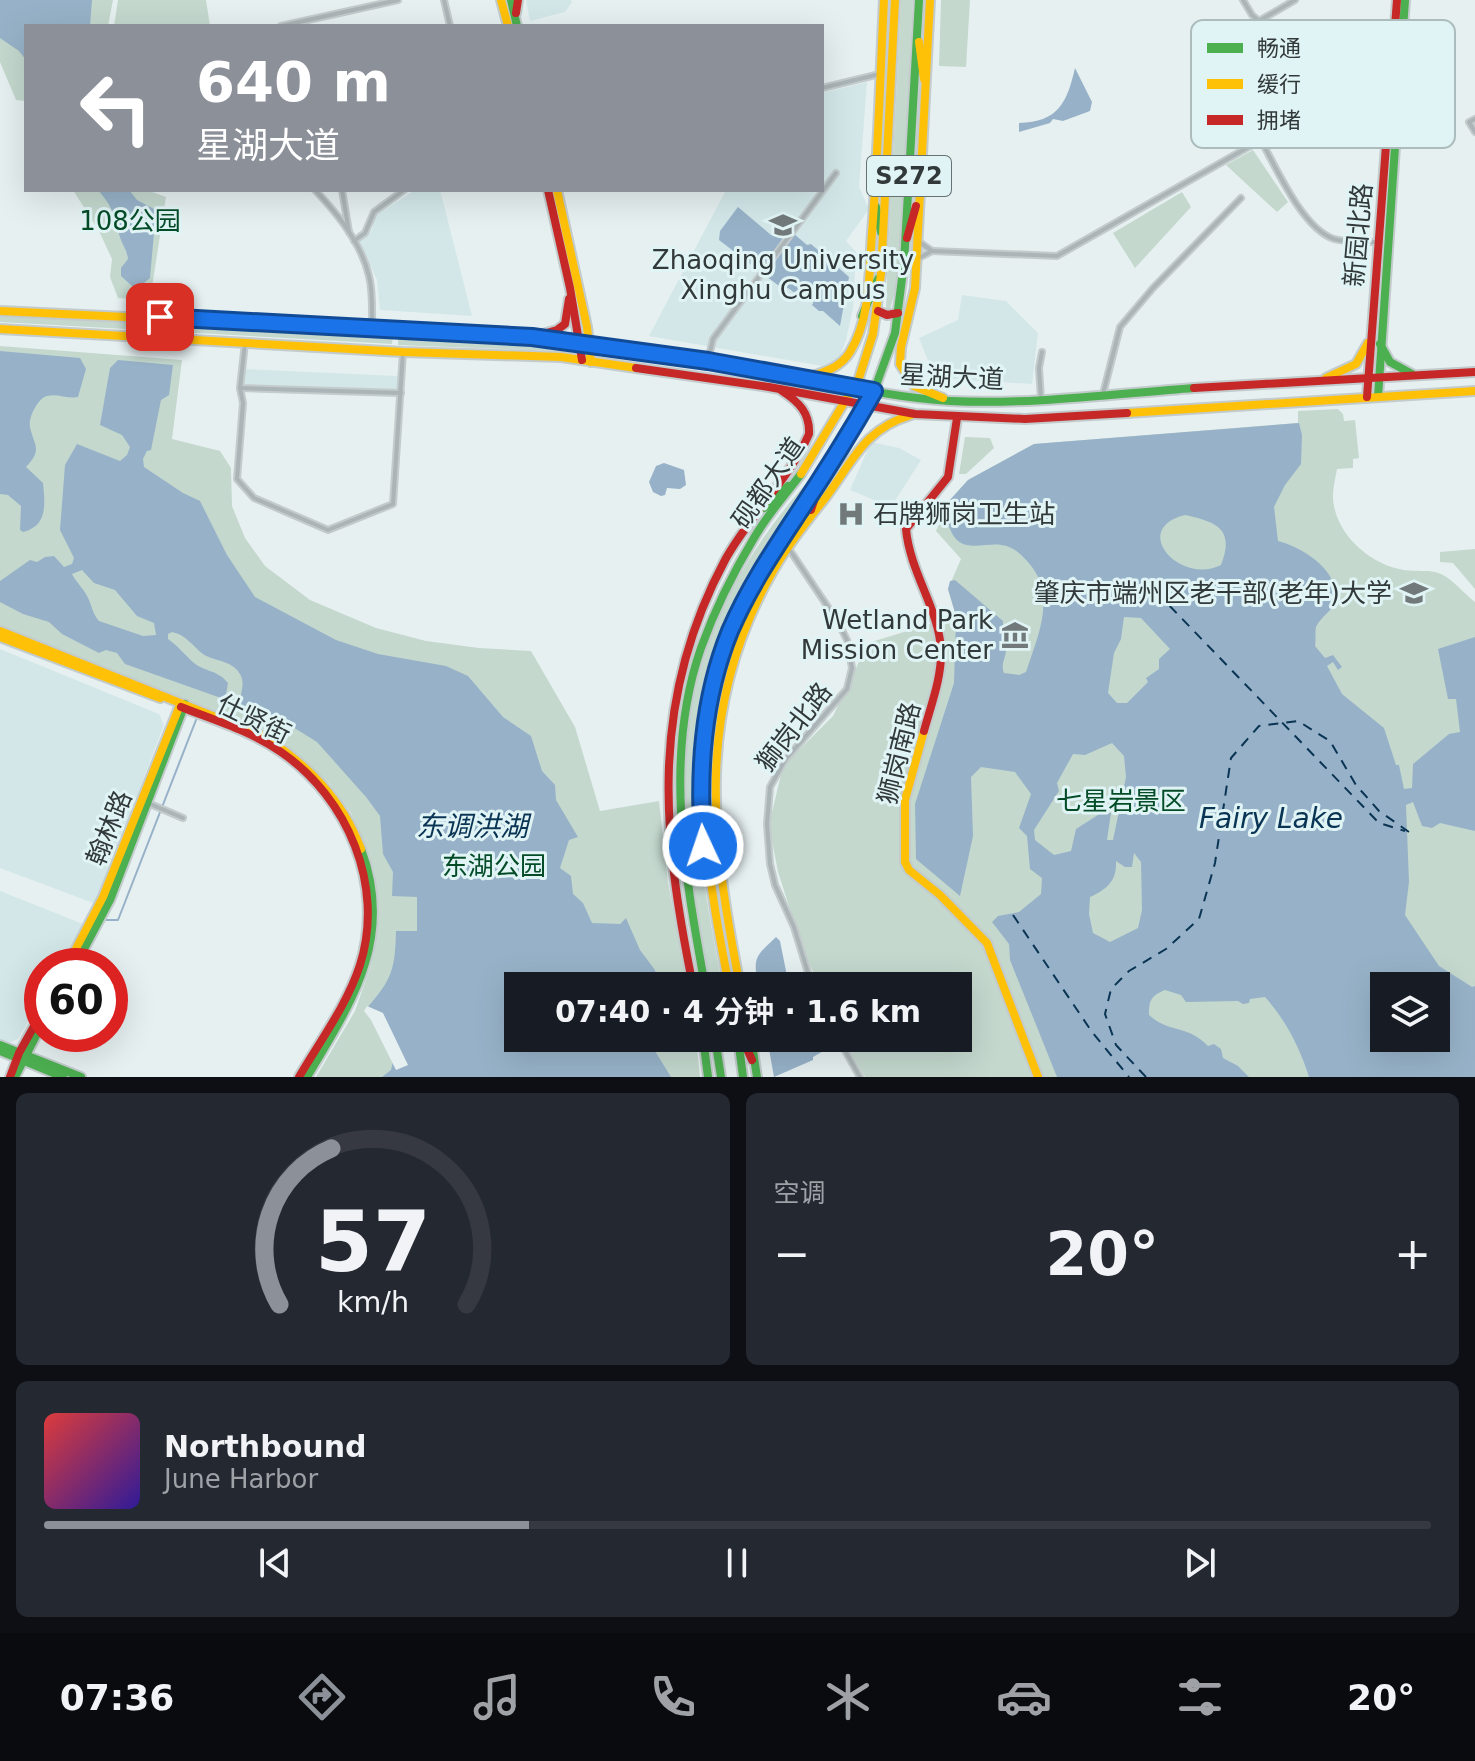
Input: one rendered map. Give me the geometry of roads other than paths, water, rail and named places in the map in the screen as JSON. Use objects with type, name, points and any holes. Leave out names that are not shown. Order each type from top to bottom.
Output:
[{"type":"main road","points":[[505,0],[516,21]]},
{"type":"main road","points":[[505,0],[508,24]]},
{"type":"main road","points":[[516,21],[518,0]]},
{"type":"main road","points":[[808,377],[835,367],[846,358],[857,338],[862,316],[875,200],[884,0]]},
{"type":"main road","name":"砚都大道","points":[[702,972],[685,875],[680,827],[679,758],[684,713],[694,669],[720,596],[756,535],[804,469],[845,402],[865,362],[878,311],[895,0]]},
{"type":"main road","name":"砚都大道","points":[[726,972],[703,846],[700,775],[704,728],[730,632],[758,573],[874,391],[888,353],[898,313],[905,245],[919,0]]},
{"type":"main road","points":[[930,0],[915,288],[900,364],[914,386],[951,401],[945,408],[953,418]]},
{"type":"main road","name":"新园北路","points":[[1396,20],[1397,0]]},
{"type":"main road","name":"新园北路","points":[[1403,20],[1405,0]]},
{"type":"main road","points":[[918,38],[926,94]]},
{"type":"main road","name":"新园北路","points":[[1378,397],[1378,242],[1389,148]]},
{"type":"main road","name":"新园北路","points":[[1367,397],[1369,340],[1378,298],[1390,148]]},
{"type":"main road","points":[[549,192],[590,344],[587,361]]},
{"type":"main road","points":[[557,192],[580,343],[587,361]]},
{"type":"main road","points":[[905,245],[919,192]]},
{"type":"main road","points":[[875,200],[883,241]]},
{"type":"main road","points":[[862,316],[881,274]]},
{"type":"main road","points":[[532,337],[557,330],[565,324],[574,287]]},
{"type":"main road","name":"星湖大道","points":[[0,311],[532,337],[708,361],[874,391],[951,401],[1041,399],[1475,372]]},
{"type":"main road","points":[[878,311],[887,315],[898,313]]},
{"type":"main road","name":"星湖大道","points":[[0,329],[403,352],[561,357],[953,418],[1025,419],[1475,391]]},
{"type":"main road","points":[[1324,379],[1356,364],[1369,340]]},
{"type":"main road","points":[[1380,344],[1390,362],[1415,375]]},
{"type":"main road","points":[[769,371],[773,378],[769,387]]},
{"type":"main road","points":[[1440,374],[1440,393]]},
{"type":"main road","points":[[1244,385],[1246,404]]},
{"type":"main road","points":[[690,972],[678,907],[668,822],[666,764],[670,723],[682,666],[706,599],[739,536],[809,434],[806,412],[796,400],[782,391]]},
{"type":"main road","points":[[738,972],[715,846],[713,762],[725,689],[744,632],[769,578],[807,521],[867,437],[888,422],[915,414]]},
{"type":"main road","name":"狮岗南路","points":[[953,418],[952,464],[948,477],[906,529],[908,553],[938,624],[943,653],[905,800],[903,853],[909,870],[940,895],[987,943],[1038,1077]]},
{"type":"main road","points":[[804,469],[822,476],[807,521]]},
{"type":"main road","points":[[757,514],[794,481]]},
{"type":"main road","points":[[743,604],[769,578]]},
{"type":"main road","name":"仕贤街","points":[[0,634],[182,705],[269,746],[302,767],[338,810],[359,855],[367,909],[361,961],[350,991],[299,1077]]},
{"type":"main road","points":[[182,705],[263,736],[305,763],[342,806],[364,854],[373,908],[367,962],[355,995],[307,1077]]},
{"type":"main road","name":"翰林路","points":[[85,948],[110,900],[182,705]]},
{"type":"main road","name":"翰林路","points":[[76,948],[148,803]]},
{"type":"main road","points":[[0,1048],[63,1077]]},
{"type":"main road","points":[[13,1077],[24,1049]]},
{"type":"main road","points":[[20,1057],[24,1051]]},
{"type":"main road","points":[[705,1052],[708,1077]]},
{"type":"main road","points":[[717,1052],[721,1077]]},
{"type":"main road","points":[[741,1052],[743,1077]]},
{"type":"main road","points":[[747,1052],[757,1074]]},
{"type":"main road","points":[[753,1052],[757,1074]]},
{"type":"main road","points":[[20,1057],[81,1077]]},
{"type":"street","points":[[290,24],[398,0]]},
{"type":"street","points":[[444,0],[450,24]]},
{"type":"street","points":[[1243,0],[1258,20]]},
{"type":"street","points":[[1261,20],[1295,0]]},
{"type":"street","points":[[824,88],[880,74]]},
{"type":"street","points":[[1475,119],[1469,122],[1475,132]]},
{"type":"street","points":[[917,259],[932,251],[1057,256],[1246,148]]},
{"type":"street","points":[[1265,148],[1305,216],[1315,227],[1337,240],[1378,242]]},
{"type":"street","points":[[824,189],[836,173]]},
{"type":"street","points":[[317,192],[332,207],[368,272],[372,293],[372,329]]},
{"type":"street","points":[[342,192],[352,240]]},
{"type":"street","points":[[352,240],[365,233],[374,212],[401,192]]},
{"type":"street","points":[[708,361],[713,339],[822,192]]},
{"type":"street","points":[[1103,395],[1120,327],[1153,288],[1241,198]]},
{"type":"street","points":[[332,207],[344,199]]},
{"type":"street","points":[[918,241],[932,251]]},
{"type":"street","points":[[245,343],[237,479],[254,498],[328,530],[393,504],[403,352]]},
{"type":"street","points":[[1041,399],[1039,368],[1042,352]]},
{"type":"street","points":[[240,388],[401,393]]},
{"type":"street","name":"獅岗北路","points":[[789,549],[838,622],[847,640],[852,668],[847,689],[785,760],[770,787],[767,824],[770,864],[808,972]]},
{"type":"street","points":[[148,803],[183,818]]},
{"type":"street","points":[[846,1052],[860,1077]]},
{"type":"water","points":[[0,0],[92,0],[90,24],[24,24],[24,57],[0,38]]},
{"type":"water","points":[[1075,68],[1092,102],[1090,111],[1063,121],[1053,119],[1050,123],[1019,132],[1019,123],[1043,119],[1059,108]]},
{"type":"water","points":[[100,192],[131,192],[137,200],[156,210],[150,278],[139,287],[133,287],[121,276],[127,254]]},
{"type":"water","points":[[738,207],[771,235],[780,232],[789,238],[793,233],[807,245],[811,244],[849,277],[840,326],[812,305],[814,301],[809,297],[803,299],[788,288],[783,289],[719,240],[720,231]]},
{"type":"water","points":[[0,351],[80,358],[86,369],[78,397],[47,396],[40,400],[32,414],[30,427],[36,451],[26,467],[43,483],[44,506],[37,525],[23,532],[20,530],[21,506],[8,495],[0,494]]},
{"type":"water","name":"东调洪湖","points":[[118,360],[173,365],[169,395],[161,400],[151,450],[143,459],[144,467],[200,501],[227,555],[255,597],[336,640],[378,654],[446,666],[468,676],[503,717],[531,736],[542,771],[555,785],[556,800],[578,837],[569,840],[560,868],[571,876],[573,894],[583,903],[592,923],[620,924],[626,918],[640,950],[655,972],[504,972],[504,1052],[656,1052],[671,1077],[382,1077],[391,1070],[393,1061],[367,1008],[390,973],[395,955],[396,931],[417,931],[417,897],[392,896],[393,872],[383,854],[380,816],[366,797],[317,742],[275,716],[242,707],[242,680],[238,671],[203,654],[182,636],[172,632],[168,634],[168,639],[194,663],[224,679],[228,683],[226,695],[221,698],[125,664],[117,653],[106,650],[99,653],[62,634],[49,622],[23,614],[0,602],[0,581],[30,560],[37,562],[54,556],[64,567],[72,564],[74,558],[60,530],[65,465],[77,444],[120,461],[130,447],[122,435],[100,425],[110,368]],"holes":[[[82,570],[94,583],[115,590],[137,616],[154,623],[156,635],[143,636],[99,621],[72,574]]]},
{"type":"water","name":"Fairy Lake","points":[[1299,423],[1302,435],[1301,464],[1274,507],[1278,541],[1318,562],[1332,580],[1335,601],[1316,627],[1315,646],[1325,658],[1333,655],[1342,667],[1338,670],[1333,662],[1327,666],[1342,694],[1384,728],[1396,765],[1399,765],[1404,789],[1412,788],[1413,764],[1449,734],[1460,732],[1456,699],[1448,699],[1438,649],[1475,637],[1475,831],[1440,823],[1432,828],[1422,826],[1413,802],[1406,805],[1409,882],[1405,915],[1439,966],[1448,972],[1370,972],[1370,1052],[1450,1052],[1450,973],[1475,986],[1475,1077],[1309,1077],[1291,1034],[1265,997],[1250,999],[1249,1003],[1243,1004],[1238,1001],[1186,1002],[1181,995],[1165,990],[1152,999],[1149,1015],[1164,1025],[1193,1035],[1208,1046],[1214,1044],[1221,1049],[1223,1058],[1249,1077],[1057,1077],[1010,960],[1009,944],[992,922],[998,916],[1019,912],[1041,894],[1042,878],[1030,869],[1027,836],[1019,828],[1031,794],[1015,772],[981,767],[971,777],[973,836],[960,896],[916,859],[915,804],[954,683],[956,616],[948,589],[950,581],[955,580],[1003,621],[1006,647],[1004,673],[1019,675],[1026,672],[1043,615],[1042,587],[1036,574],[1016,550],[996,545],[962,544],[953,535],[944,513],[949,501],[968,480],[1034,444]],"holes":[[[1185,515],[1214,524],[1220,529],[1226,543],[1221,565],[1205,569],[1190,568],[1167,553],[1161,543],[1161,532],[1169,522]],[[1124,617],[1141,618],[1170,649],[1159,659],[1159,669],[1146,678],[1148,682],[1127,703],[1117,703],[1108,693]],[[1112,743],[1124,756],[1126,777],[1113,840],[1107,840],[1111,813],[1101,813],[1076,829],[1071,851],[1054,855],[1035,840],[1034,830],[1059,791],[1057,783],[1073,754],[1085,755]],[[1134,853],[1141,862],[1142,910],[1138,928],[1110,942],[1093,933],[1089,914],[1090,897],[1110,884],[1116,861],[1125,867],[1132,867]]]},
{"type":"water","points":[[664,463],[684,470],[686,485],[680,489],[667,488],[665,495],[661,496],[653,492],[649,482],[656,466]]},
{"type":"water","points":[[776,937],[780,941],[786,972],[756,972],[757,958]]},
{"type":"water","points":[[770,1052],[822,1052],[813,1060],[774,1077]]},
{"type":"waterway","points":[[104,920],[118,920],[196,720]]},
{"type":"place","name":"Zhaoqing University Xinghu Campus","points":[[783,225]]},
{"type":"place","name":"石牌狮岗卫生站","points":[[851,514]]},
{"type":"place","name":"肇庆市端州区老干部(老年)大学","points":[[1414,593]]},
{"type":"place","name":"Wetland Park Mission Center","points":[[1015,635]]},
{"type":"park label","name":"108公园","points":[[130,221]]},
{"type":"park label","name":"七星岩景区","points":[[1121,801]]},
{"type":"park label","name":"东湖公园","points":[[494,866]]}]
